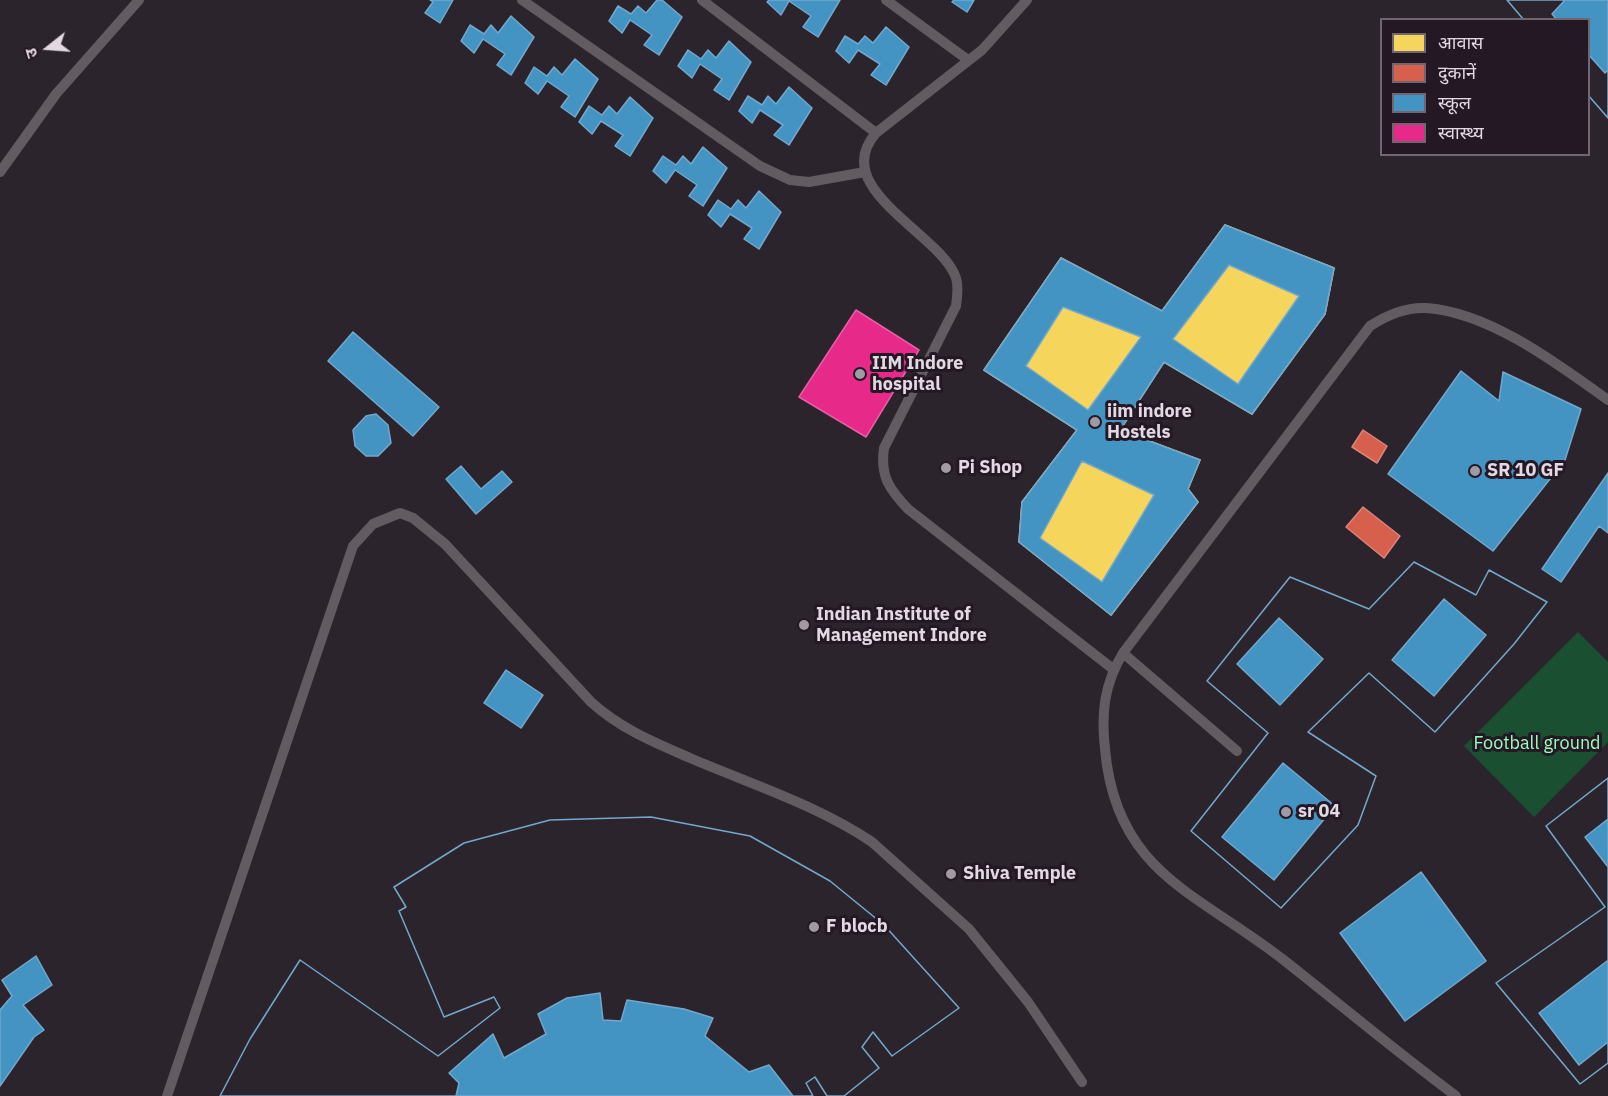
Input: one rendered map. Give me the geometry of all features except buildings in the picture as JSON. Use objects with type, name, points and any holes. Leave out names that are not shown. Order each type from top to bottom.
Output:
[{"type":"lane","points":[[0,172],[56,94],[139,0]]},
{"type":"lane","points":[[522,0],[760,166],[790,180],[809,182],[865,172]]},
{"type":"lane","points":[[702,0],[876,133]]},
{"type":"lane","points":[[886,0],[968,60]]},
{"type":"lane","points":[[1027,0],[1000,32],[876,133],[866,145],[863,157],[865,172],[890,207],[948,262],[956,278],[958,291],[956,306],[884,447],[881,466],[885,479],[908,509],[1113,669]]},
{"type":"lane","points":[[1456,1096],[1282,958],[1175,885],[1131,839],[1116,806],[1107,776],[1103,736],[1105,692],[1113,669],[1123,653],[1370,326],[1383,318],[1398,312],[1424,308],[1463,315],[1563,367],[1608,400]]},
{"type":"lane","points":[[167,1096],[353,546],[373,524],[400,513],[413,518],[445,543],[591,702],[612,720],[634,734],[776,793],[855,831],[872,843],[969,929],[1028,1002],[1082,1082]]},
{"type":"lane","points":[[1123,653],[1237,751]]},
{"type":"lane","points":[[1437,1096],[1446,1088]]},
{"type":"green space","name":"Football ground","points":[[1578,632],[1608,662],[1608,742],[1534,817],[1464,746]]},
{"type":"place","name":"IIM Indore hospital","points":[[860,374]]},
{"type":"place","name":"iim indore Hostels","points":[[1095,422]]},
{"type":"place","name":"Pi Shop","points":[[946,468]]},
{"type":"place","name":"SR 10 GF","points":[[1475,471]]},
{"type":"place","name":"Indian Institute of Management Indore","points":[[804,625]]},
{"type":"place","name":"sr 04","points":[[1286,812]]},
{"type":"place","name":"Shiva Temple","points":[[951,874]]},
{"type":"place","name":"F blocb","points":[[814,927]]}]
